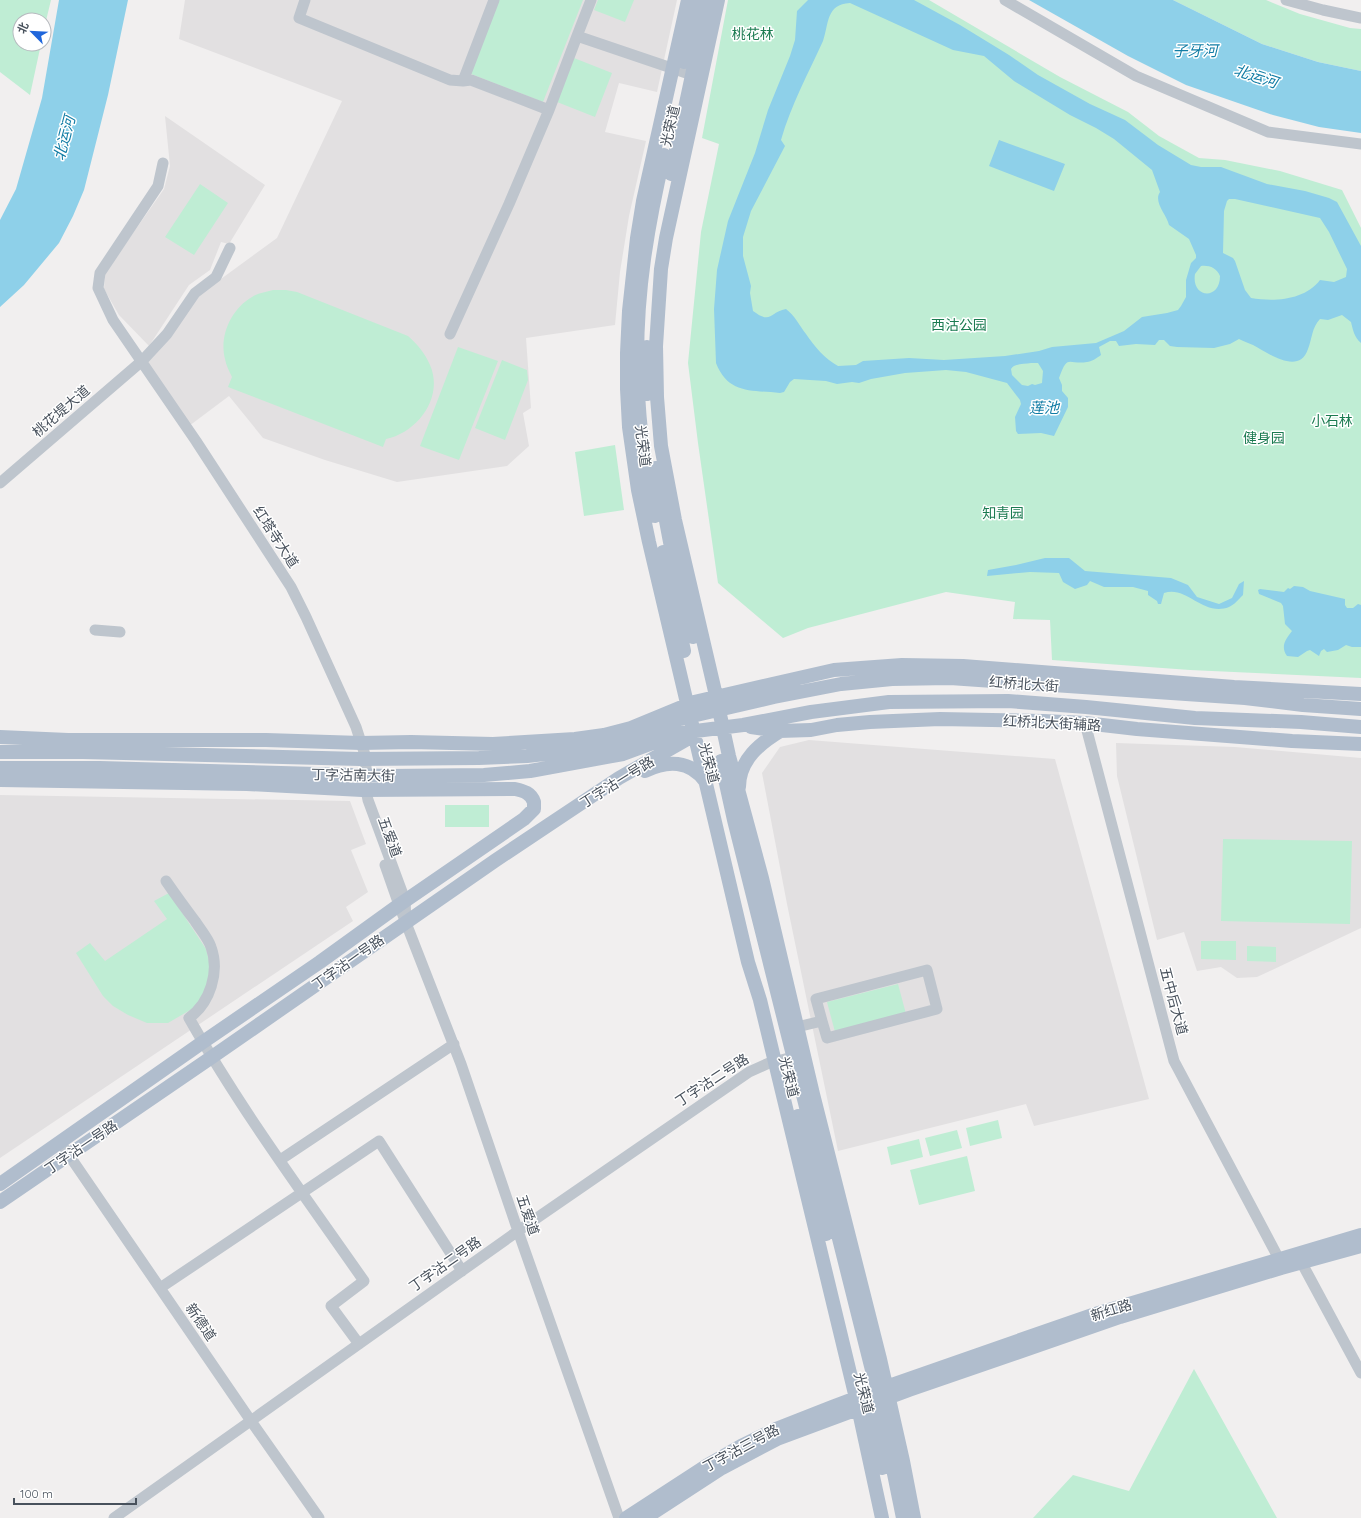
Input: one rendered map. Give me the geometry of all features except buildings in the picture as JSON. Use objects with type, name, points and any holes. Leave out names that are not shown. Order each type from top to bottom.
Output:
[{"type":"main road","points":[[688,0],[687,74],[662,269],[656,346],[661,446],[719,728],[729,756],[762,878],[797,1027],[789,1058]]},
{"type":"main road","name":"光荣道","points":[[687,74],[698,0]]},
{"type":"main road","name":"光荣道","points":[[708,0],[654,198],[644,261],[638,338],[637,379],[642,437],[650,496],[696,733],[789,1058]]},
{"type":"main road","points":[[687,74],[718,0]]},
{"type":"main road","points":[[714,704],[834,670],[902,665],[963,666],[1234,687],[1361,694]]},
{"type":"main road","name":"红桥北大街","points":[[692,709],[714,704],[774,697],[841,684],[892,679],[950,678],[1245,698],[1303,705],[1361,709]]},
{"type":"main road","points":[[1245,698],[1303,695],[1326,692]]},
{"type":"main road","name":"红桥北大街","points":[[696,733],[719,728],[743,726],[810,712],[889,702],[1008,701],[1195,718],[1301,722],[1361,727]]},
{"type":"main road","points":[[0,737],[68,740],[266,740],[492,744],[575,739],[604,735],[692,709]]},
{"type":"main road","name":"丁字沽南大街","points":[[0,752],[83,752],[363,758],[479,758],[527,756],[598,748],[628,741],[670,722],[692,709]]},
{"type":"main road","points":[[739,796],[739,781],[742,770],[759,745],[810,712]]},
{"type":"main road","points":[[1137,729],[1195,718]]},
{"type":"main road","name":"红桥北大街辅路","points":[[743,726],[779,731],[811,730],[837,725],[870,722],[940,719],[1085,723],[1137,729],[1284,741],[1361,744]]},
{"type":"main road","points":[[1227,720],[1272,731],[1340,743]]},
{"type":"main road","name":"光荣道","points":[[719,728],[734,820],[789,1058],[872,1398],[903,1518]]},
{"type":"main road","points":[[696,733],[704,781],[748,962],[760,1000],[789,1058],[872,1398],[914,1518]]},
{"type":"main road","name":"丁字沽南大街","points":[[0,768],[363,775],[484,775],[530,771],[623,754],[672,735],[696,733]]},
{"type":"main road","name":"丁字沽一号路","points":[[0,1202],[496,860],[618,778],[696,733]]},
{"type":"main road","points":[[602,790],[652,768],[669,764],[680,764],[692,768],[700,774],[704,781]]},
{"type":"main road","points":[[204,771],[247,784]]},
{"type":"main road","points":[[0,780],[247,784]]},
{"type":"main road","name":"丁字沽一号路","points":[[0,1184],[320,962],[402,902],[524,819],[534,809],[534,802],[528,793],[515,789],[363,790],[247,784]]},
{"type":"main road","name":"新红路","points":[[872,1398],[1120,1318],[1299,1258],[1361,1235]]},
{"type":"main road","name":"新红路","points":[[1299,1258],[1361,1246]]},
{"type":"main road","points":[[872,1398],[882,1518]]},
{"type":"main road","name":"光荣道","points":[[872,1398],[875,1437],[892,1518]]},
{"type":"main road","name":"丁字沽三号路","points":[[626,1518],[706,1466],[776,1428],[872,1398]]},
{"type":"main road","name":"丁字沽三号路","points":[[646,1518],[722,1468],[777,1439],[872,1398]]},
{"type":"street","points":[[305,0],[299,18],[450,80],[471,80],[549,110]]},
{"type":"street","points":[[463,81],[494,0]]},
{"type":"street","points":[[450,334],[509,204],[549,110],[591,0]]},
{"type":"street","points":[[1005,0],[1136,76],[1268,132],[1361,144]]},
{"type":"street","points":[[1286,0],[1361,18]]},
{"type":"street","points":[[577,36],[687,74]]},
{"type":"street","name":"红塔寺大道","points":[[163,163],[158,186],[100,273],[98,288],[113,320],[291,587],[356,727],[361,742],[363,775]]},
{"type":"street","name":"桃花堤大道","points":[[0,483],[142,362],[167,334],[195,293],[216,277],[230,248]]},
{"type":"street","points":[[95,630],[120,632]]},
{"type":"street","name":"五中后大道","points":[[1085,723],[1174,1061],[1280,1264]]},
{"type":"street","name":"五爱道","points":[[363,775],[366,813],[402,902],[406,922],[454,1044],[619,1518]]},
{"type":"street","points":[[166,881],[211,947],[214,964],[210,993],[201,1009],[189,1018],[212,1057],[280,1160],[364,1281],[331,1306],[359,1344]]},
{"type":"street","points":[[927,970],[938,1009],[827,1038],[822,1021],[816,999],[927,970]]},
{"type":"street","points":[[797,1027],[822,1021]]},
{"type":"street","points":[[280,1160],[454,1044]]},
{"type":"street","name":"丁字沽二号路","points":[[114,1518],[462,1270],[749,1072],[759,1066],[789,1058]]},
{"type":"street","points":[[160,1288],[378,1141],[462,1270]]},
{"type":"street","name":"新德道","points":[[60,1142],[319,1518]]},
{"type":"street","points":[[1299,1258],[1361,1373]]},
{"type":"shaded area","points":[[185,0],[677,0],[657,92],[619,83],[605,132],[646,141],[629,216],[620,272],[615,325],[526,338],[531,408],[523,413],[529,446],[507,466],[397,482],[325,460],[263,438],[229,396],[189,426],[141,368],[199,295],[277,238],[342,101],[179,39]]},
{"type":"shaded area","points":[[165,116],[265,185],[229,244],[221,242],[210,270],[189,285],[149,346],[119,315],[104,289],[105,273],[164,189],[170,166]]},
{"type":"shaded area","points":[[809,740],[1055,759],[1149,1099],[1034,1126],[1026,1104],[838,1151],[787,904],[762,773],[780,747]]},
{"type":"shaded area","points":[[1116,743],[1235,747],[1361,758],[1361,928],[1257,977],[1237,978],[1221,967],[1197,971],[1184,932],[1157,940],[1117,776]]},
{"type":"shaded area","points":[[0,795],[350,801],[366,844],[351,850],[368,892],[346,907],[353,921],[0,1158]]},
{"type":"green space","points":[[0,0],[51,0],[48,12],[12,12],[12,52],[39,52],[30,95],[0,72]]},
{"type":"green space","points":[[494,0],[583,0],[543,102],[466,72]]},
{"type":"green space","points":[[598,0],[634,0],[625,22],[594,10]]},
{"type":"green space","name":"西沽公园","points":[[728,0],[929,0],[1060,77],[1128,112],[1159,136],[1199,158],[1225,160],[1280,171],[1342,190],[1361,228],[1361,678],[1190,670],[1052,660],[1050,620],[1013,619],[1015,602],[946,592],[808,628],[783,638],[718,583],[688,363],[701,232],[719,144],[702,138]]},
{"type":"green space","points":[[1173,0],[1266,0],[1300,14],[1350,28],[1361,29],[1361,71],[1318,62],[1262,44]]},
{"type":"green space","points":[[574,58],[612,73],[595,117],[557,102]]},
{"type":"green space","points":[[200,184],[228,203],[194,255],[165,237]]},
{"type":"green space","points":[[273,290],[297,292],[408,336],[426,357],[433,377],[434,389],[431,401],[418,421],[398,435],[386,439],[383,447],[228,387],[232,377],[226,364],[224,341],[228,324],[238,309],[245,302],[257,294]]},
{"type":"green space","points":[[458,347],[498,361],[459,460],[420,446]]},
{"type":"green space","points":[[502,360],[527,370],[528,380],[505,440],[475,428]]},
{"type":"green space","points":[[615,445],[624,510],[584,516],[575,452]]},
{"type":"green space","points":[[445,805],[489,805],[489,827],[445,827]]},
{"type":"green space","points":[[1223,839],[1352,841],[1350,924],[1221,921]]},
{"type":"green space","points":[[169,893],[206,949],[209,961],[209,976],[205,991],[197,1006],[168,1023],[147,1023],[128,1015],[113,1006],[103,996],[76,953],[90,943],[105,961],[167,919],[154,901]]},
{"type":"green space","points":[[1201,941],[1236,941],[1236,960],[1201,959]]},
{"type":"green space","points":[[1247,946],[1276,947],[1276,962],[1247,961]]},
{"type":"green space","points":[[898,984],[906,1014],[835,1032],[827,1002]]},
{"type":"green space","points":[[998,1120],[1002,1138],[970,1146],[966,1128]]},
{"type":"green space","points":[[957,1130],[962,1148],[930,1156],[925,1138]]},
{"type":"green space","points":[[919,1139],[923,1157],[891,1165],[887,1147]]},
{"type":"green space","points":[[967,1156],[975,1191],[919,1205],[910,1170]]},
{"type":"green space","points":[[1194,1369],[1277,1518],[1033,1518],[1073,1475],[1129,1491]]},
{"type":"water","name":"北运河","points":[[59,0],[128,0],[108,95],[84,190],[59,243],[24,285],[0,307],[0,220],[16,189],[42,98],[50,52],[52,52],[52,40]]},
{"type":"water","name":"莲池","points":[[808,0],[914,0],[960,25],[1038,75],[1090,104],[1125,120],[1158,145],[1191,165],[1201,167],[1221,167],[1267,184],[1305,191],[1337,202],[1361,246],[1361,343],[1355,336],[1351,322],[1342,315],[1328,320],[1320,319],[1312,333],[1308,349],[1304,357],[1298,361],[1291,362],[1275,357],[1239,339],[1230,344],[1214,348],[1170,346],[1164,340],[1159,340],[1155,345],[1136,344],[1119,346],[1116,341],[1110,341],[1099,347],[1101,355],[1094,360],[1081,363],[1069,362],[1064,365],[1059,378],[1062,385],[1062,391],[1068,398],[1068,407],[1054,436],[1041,433],[1018,434],[1016,431],[1015,417],[1021,404],[1020,400],[1007,383],[966,372],[946,370],[905,373],[871,379],[859,383],[852,382],[837,384],[826,381],[794,379],[790,382],[784,392],[780,393],[750,390],[734,385],[721,373],[716,363],[714,309],[717,270],[728,221],[755,153],[768,110],[795,40],[797,11]],"holes":[[[850,3],[953,50],[984,56],[1014,81],[1070,115],[1114,139],[1152,170],[1160,192],[1158,196],[1159,204],[1169,225],[1189,239],[1196,255],[1196,258],[1191,263],[1186,280],[1186,297],[1178,310],[1142,317],[1124,331],[1096,343],[1052,347],[1039,351],[1005,356],[944,360],[909,358],[863,361],[856,365],[838,366],[820,352],[786,309],[767,317],[759,315],[753,311],[750,293],[751,286],[743,256],[743,237],[751,211],[785,146],[781,140],[785,127],[800,90],[823,41],[832,11],[842,4]],[[1229,199],[1235,199],[1320,218],[1329,232],[1347,269],[1346,277],[1334,282],[1320,280],[1314,287],[1306,292],[1289,298],[1270,300],[1251,298],[1245,290],[1235,261],[1233,258],[1223,253],[1224,211]],[[1201,266],[1207,266],[1217,271],[1220,276],[1219,284],[1216,290],[1211,293],[1201,292],[1197,288],[1195,274]],[[1029,363],[1038,363],[1043,371],[1042,383],[1028,386],[1022,385],[1012,375],[1011,369],[1013,367]]]},
{"type":"water","name":"子牙河","points":[[1029,0],[1173,0],[1262,44],[1318,62],[1361,71],[1361,133],[1319,127],[1273,115],[1186,85],[1128,56]]},
{"type":"water","points":[[999,140],[1065,164],[1054,191],[989,166]]},
{"type":"water","points":[[1045,558],[1069,558],[1085,571],[1171,578],[1188,585],[1197,597],[1219,604],[1232,598],[1239,584],[1244,581],[1243,595],[1231,606],[1220,609],[1203,605],[1180,593],[1164,593],[1161,604],[1158,604],[1157,601],[1148,595],[1148,591],[1133,587],[1104,587],[1090,581],[1087,585],[1075,589],[1063,582],[1059,573],[1030,572],[987,576],[988,570]]},
{"type":"water","points":[[1294,586],[1303,587],[1310,591],[1345,599],[1345,605],[1347,608],[1353,608],[1358,604],[1361,605],[1361,647],[1346,645],[1338,650],[1327,652],[1324,649],[1321,651],[1319,656],[1310,650],[1298,657],[1287,656],[1284,646],[1292,631],[1285,624],[1283,606],[1281,603],[1259,594],[1258,590],[1284,592],[1288,588],[1290,589]]},
{"type":"park label","name":"桃花林","points":[[753,34]]},
{"type":"park label","name":"小石林","points":[[1332,421]]},
{"type":"park label","name":"健身园","points":[[1264,438]]},
{"type":"park label","name":"知青园","points":[[1003,513]]}]
